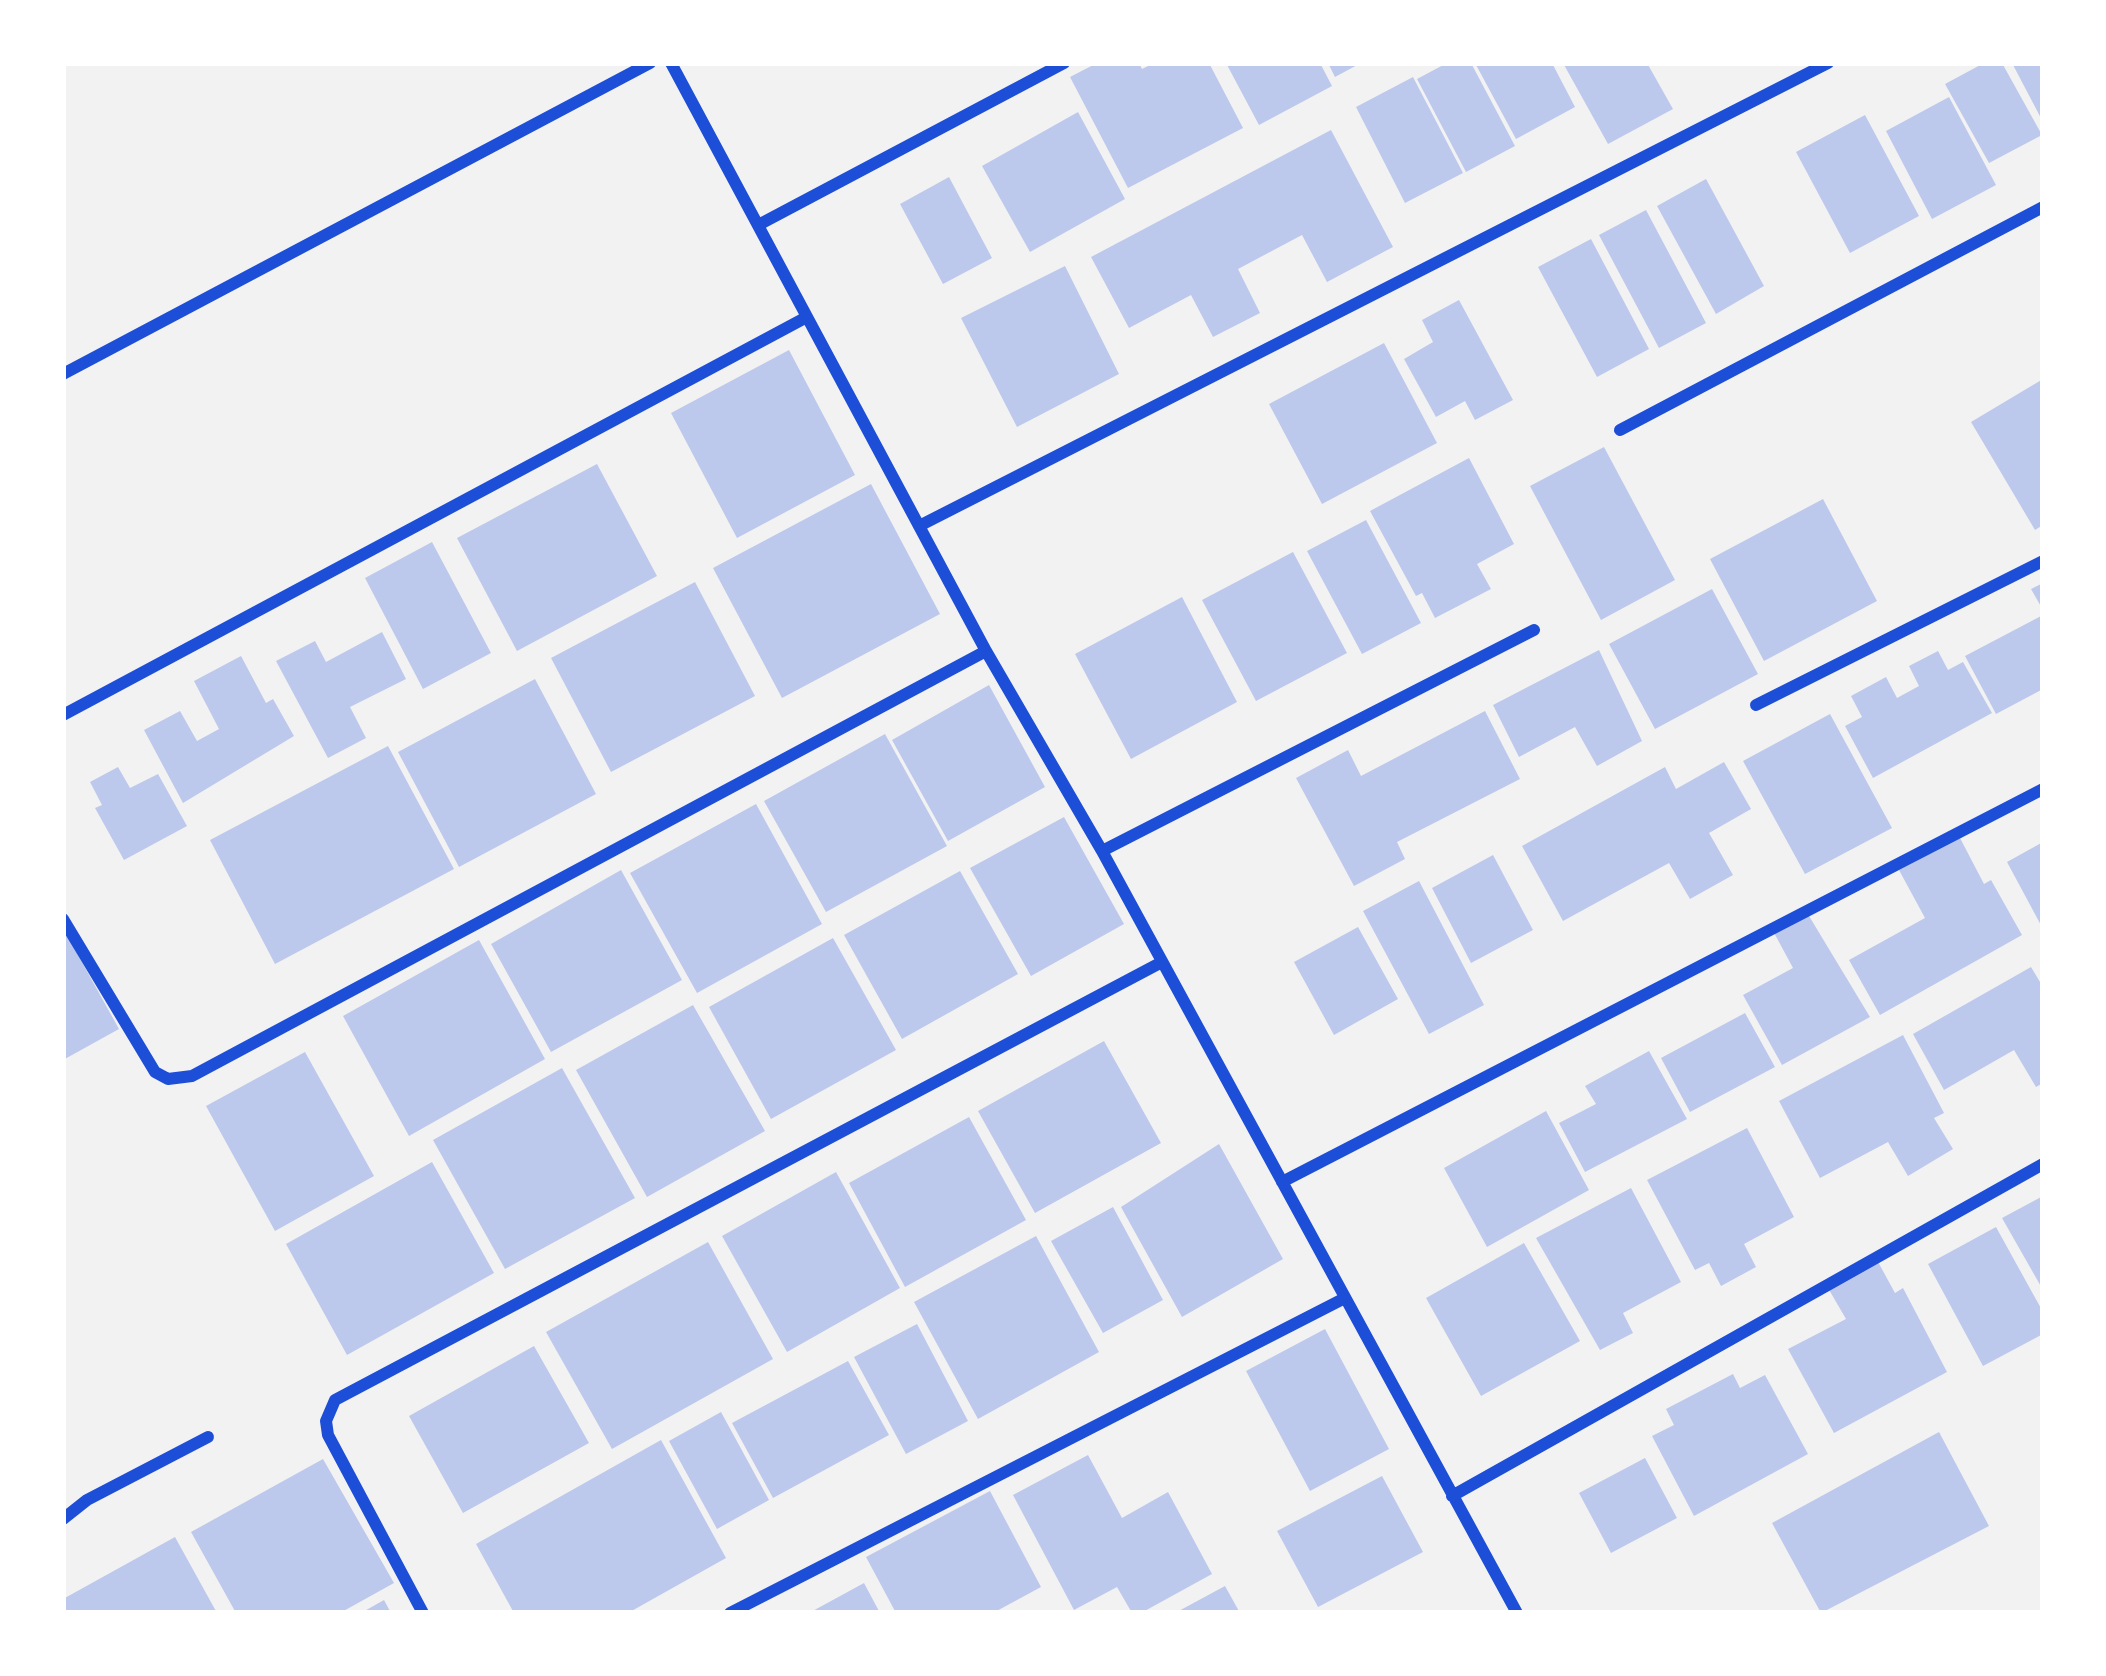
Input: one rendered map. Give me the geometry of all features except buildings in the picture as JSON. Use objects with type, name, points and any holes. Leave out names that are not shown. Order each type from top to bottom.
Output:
[{"type":"street","points":[[63,374],[650,63]]},
{"type":"street","points":[[671,63],[762,224],[806,318],[986,651],[1102,851],[1345,1298],[1510,1611]]},
{"type":"street","points":[[762,224],[1064,63]]},
{"type":"street","points":[[919,526],[1802,69],[1828,63]]},
{"type":"street","points":[[1620,430],[2043,207]]},
{"type":"street","points":[[63,715],[806,318]]},
{"type":"street","points":[[1756,705],[2043,561]]},
{"type":"street","points":[[1102,851],[1534,630]]},
{"type":"street","points":[[63,919],[155,1072],[168,1079],[192,1076],[986,651]]},
{"type":"street","points":[[1282,1182],[2043,790]]},
{"type":"street","points":[[423,1613],[328,1435],[326,1421],[335,1400],[1162,962]]},
{"type":"street","points":[[1452,1496],[2043,1164]]},
{"type":"street","points":[[730,1613],[1345,1298]]},
{"type":"street","points":[[63,1519],[87,1500],[208,1437]]}]
